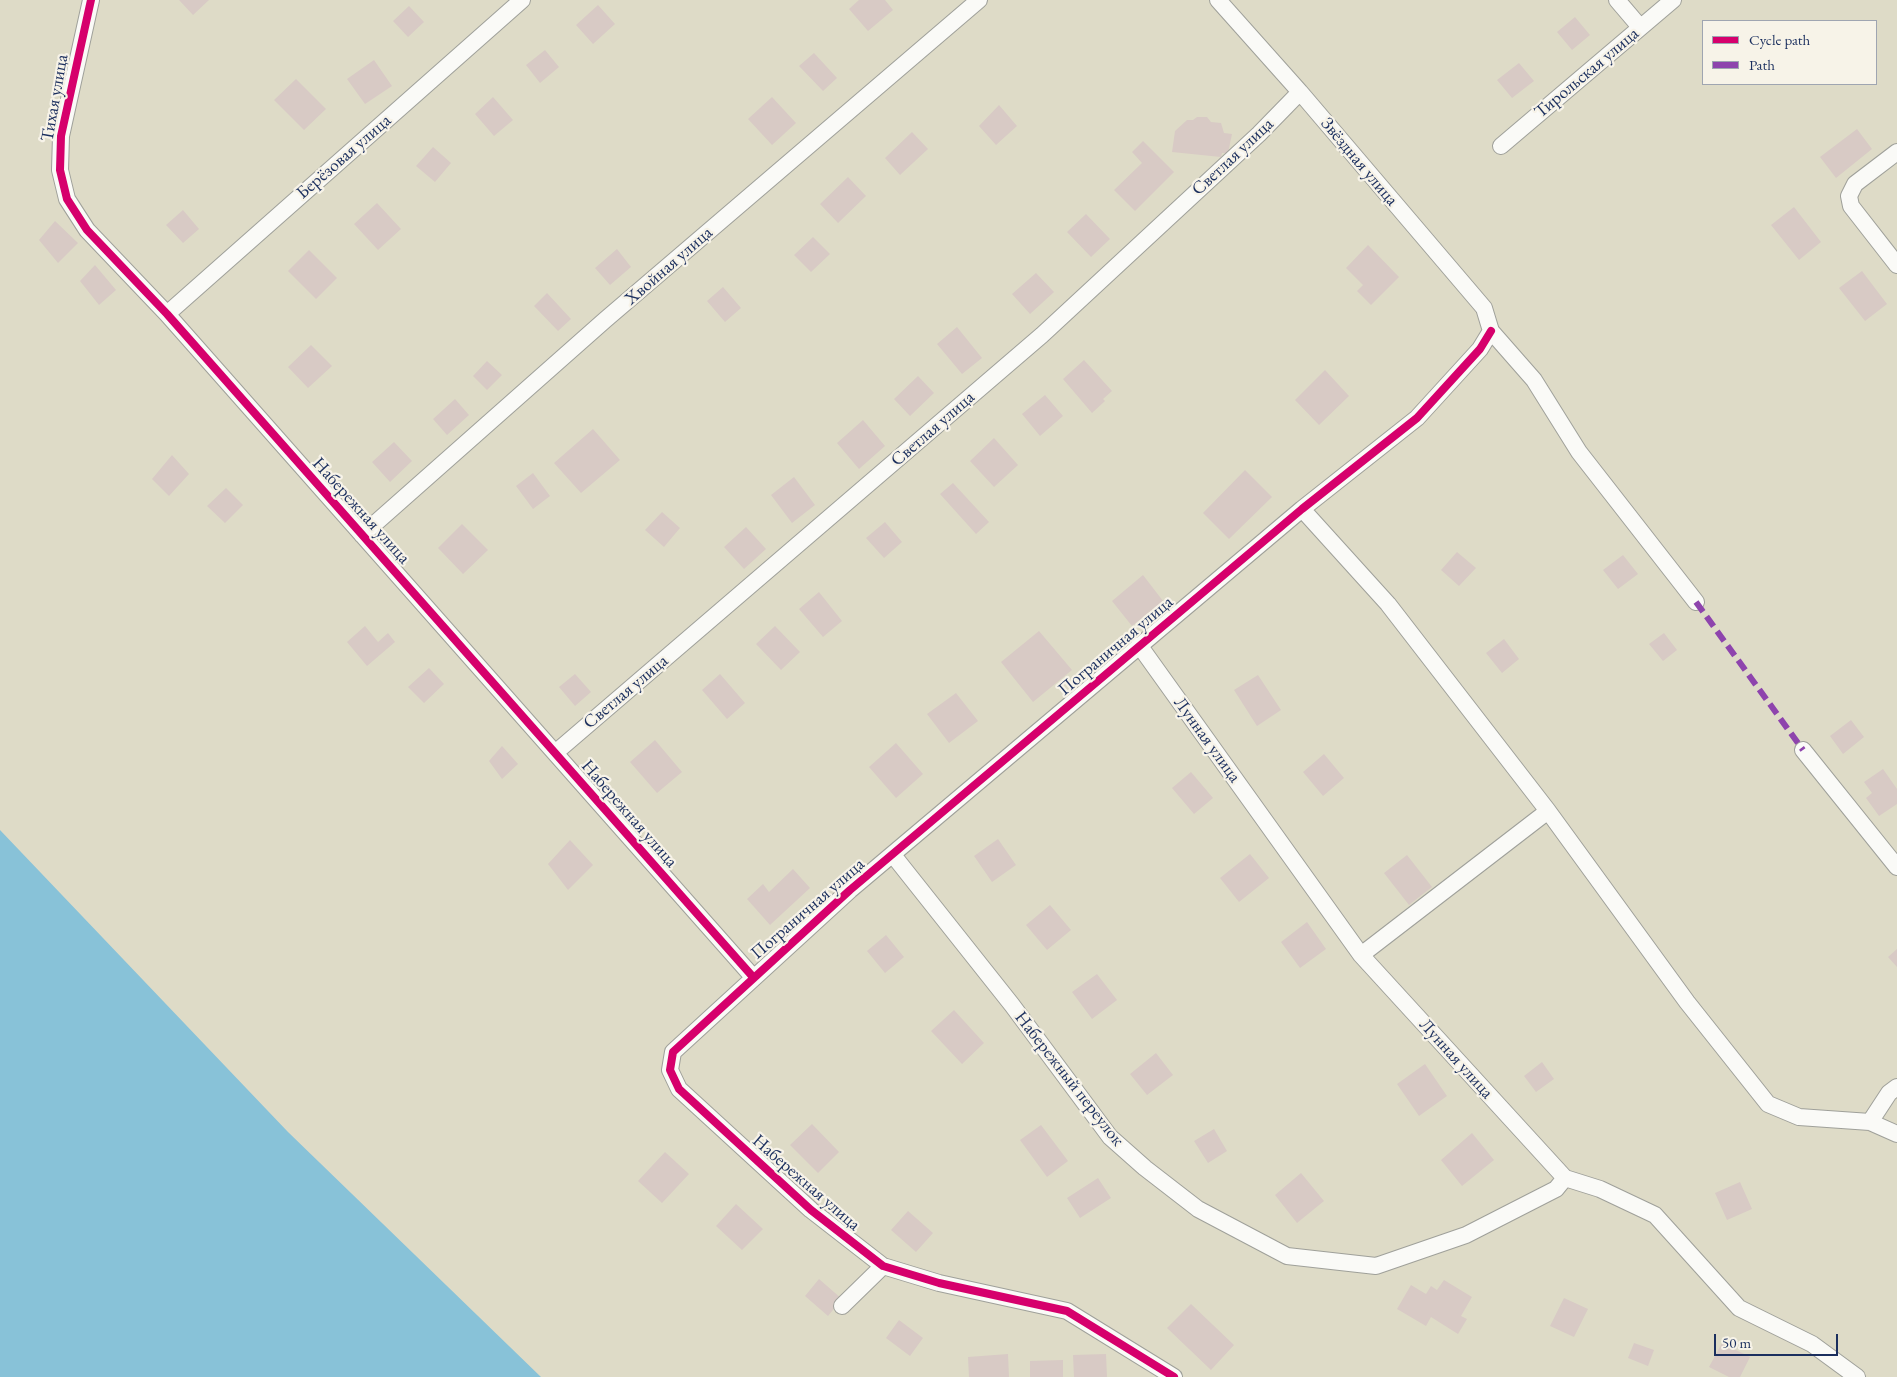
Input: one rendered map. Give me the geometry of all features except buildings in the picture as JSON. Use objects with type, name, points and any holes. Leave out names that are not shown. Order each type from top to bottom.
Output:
[{"type":"street","name":"Тихая улица","points":[[91,0],[61,136],[60,170],[67,199],[87,230],[167,314]]},
{"type":"street","name":"Берёзовая улица","points":[[167,314],[522,0]]},
{"type":"street","name":"Хвойная улица","points":[[362,535],[605,320],[979,0]]},
{"type":"street","name":"Звёздная улица","points":[[1218,0],[1300,92],[1484,308],[1491,331]]},
{"type":"street","points":[[1617,0],[1640,27]]},
{"type":"street","name":"Тирольская улица","points":[[1501,146],[1673,0]]},
{"type":"street","name":"Светлая улица","points":[[555,753],[1042,335],[1259,134],[1300,92]]},
{"type":"street","points":[[1897,152],[1855,184],[1849,196],[1851,206],[1897,265]]},
{"type":"street","name":"Набережная улица","points":[[167,314],[753,977],[673,1052],[670,1070],[679,1089],[811,1210],[883,1266],[939,1282],[1067,1311],[1174,1377]]},
{"type":"street","points":[[1491,331],[1534,380],[1579,452],[1696,602]]},
{"type":"street","name":"Пограничная улица","points":[[753,977],[850,890],[1139,645],[1302,509],[1417,418],[1480,349],[1491,331]]},
{"type":"street","points":[[1302,509],[1388,604],[1548,811],[1686,1002],[1768,1104],[1799,1117],[1870,1122],[1897,1134]]},
{"type":"street","name":"Лунная улица","points":[[1139,645],[1361,955],[1565,1178]]},
{"type":"street","points":[[1803,750],[1897,867]]},
{"type":"street","points":[[1361,955],[1548,811]]},
{"type":"street","name":"Набережный переулок","points":[[893,855],[1012,1005],[1110,1137],[1145,1168],[1198,1209],[1287,1256],[1376,1266],[1466,1235],[1556,1189],[1565,1178]]},
{"type":"street","points":[[1870,1122],[1889,1093],[1897,1087]]},
{"type":"street","points":[[1565,1178],[1600,1189],[1654,1215],[1739,1308],[1812,1344],[1857,1377]]},
{"type":"street","points":[[842,1306],[883,1266]]},
{"type":"water","points":[[0,830],[288,1132],[541,1377],[0,1377]]},
{"type":"marked path","points":[[1696,602],[1803,750]]},
{"type":"cycle path","points":[[91,0],[61,136],[60,170],[67,199],[87,230],[167,314],[753,977]]},
{"type":"cycle path","points":[[1174,1377],[1067,1311],[939,1283],[883,1266],[811,1210],[679,1089],[670,1070],[673,1052],[850,890],[1302,509],[1417,418],[1480,349],[1491,331]]}]
